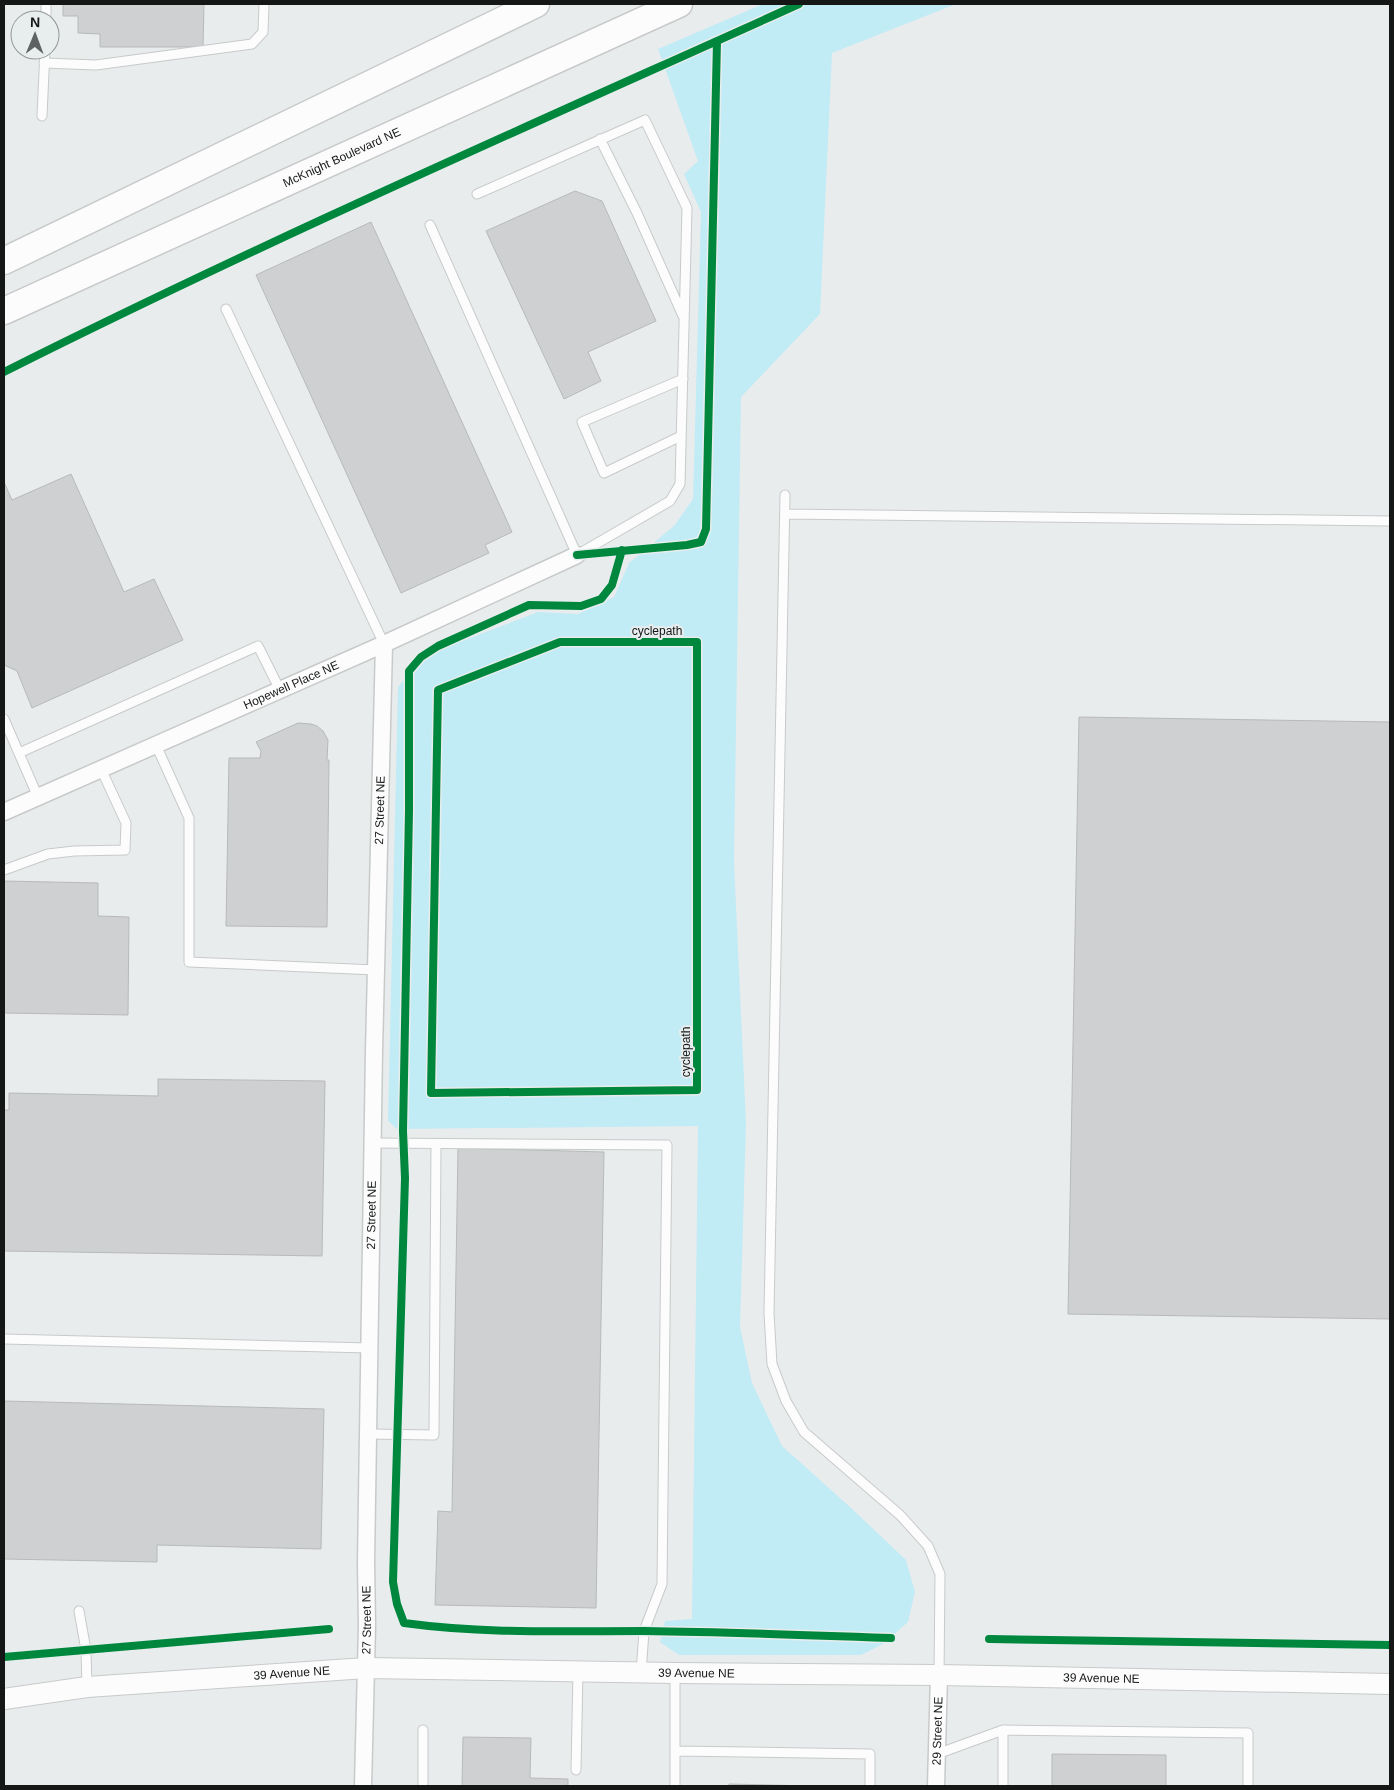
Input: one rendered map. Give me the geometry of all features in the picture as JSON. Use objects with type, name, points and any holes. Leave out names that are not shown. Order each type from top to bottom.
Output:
[{"type":"main road","points":[[4,261],[536,4]]},
{"type":"main road","name":"McKnight Boulevard NE","points":[[4,311],[679,4]]},
{"type":"street","name":"Hopewell Place NE","points":[[4,812],[384,644],[577,555]]},
{"type":"street","name":"27 Street NE","points":[[363,1786],[372,1143],[384,644]]},
{"type":"street","name":"39 Avenue NE","points":[[4,1699],[87,1687],[366,1668],[641,1673],[939,1675],[1390,1684]]},
{"type":"street","name":"29 Street NE","points":[[936,1786],[939,1675]]},
{"type":"lane","points":[[42,116],[44,63],[96,64],[252,44],[263,32],[264,4]]},
{"type":"lane","points":[[430,225],[577,555],[670,501],[680,484],[688,208],[645,120],[477,194]]},
{"type":"lane","points":[[600,139],[637,213],[684,318]]},
{"type":"lane","points":[[226,309],[384,644]]},
{"type":"lane","points":[[681,436],[604,472],[582,422],[683,379]]},
{"type":"lane","points":[[785,495],[769,1313],[772,1364],[786,1401],[804,1432],[900,1515],[928,1546],[940,1574],[939,1675]]},
{"type":"lane","points":[[785,514],[1390,521]]},
{"type":"lane","points":[[19,753],[258,646],[280,690]]},
{"type":"lane","points":[[4,719],[38,797]]},
{"type":"lane","points":[[156,745],[189,818],[189,962],[376,970]]},
{"type":"lane","points":[[4,870],[48,854],[74,851],[125,850],[126,823],[101,769]]},
{"type":"lane","points":[[372,1143],[667,1145],[662,1584],[644,1632],[641,1673]]},
{"type":"lane","points":[[369,1434],[434,1435],[436,1144]]},
{"type":"lane","points":[[4,1339],[370,1348]]},
{"type":"lane","points":[[79,1611],[86,1650],[87,1687]]},
{"type":"lane","points":[[576,1770],[578,1672]]},
{"type":"lane","points":[[675,1673],[675,1786]]},
{"type":"lane","points":[[423,1730],[423,1786]]},
{"type":"lane","points":[[937,1754],[1003,1730],[1248,1733],[1248,1786]]},
{"type":"lane","points":[[1003,1730],[1003,1786]]},
{"type":"lane","points":[[675,1751],[870,1754],[870,1786]]},
{"type":"shaded area","points":[[763,4],[956,4],[832,53],[820,314],[741,397],[734,862],[746,1123],[740,1327],[752,1383],[782,1446],[906,1560],[915,1592],[908,1622],[883,1644],[861,1655],[679,1655],[660,1642],[665,1621],[692,1619],[698,1126],[397,1129],[388,1121],[398,687],[425,655],[538,612],[578,614],[614,597],[629,563],[674,526],[693,499],[701,212],[684,174],[698,161],[658,49]]},
{"type":"building","points":[[63,4],[204,4],[203,47],[100,47],[100,34],[78,33],[78,16],[63,16]]},
{"type":"building","points":[[575,191],[602,201],[656,321],[588,352],[601,381],[564,399],[486,231]]},
{"type":"building","points":[[371,222],[512,532],[485,545],[489,553],[401,593],[256,275]]},
{"type":"building","points":[[71,474],[124,592],[154,579],[183,640],[32,708],[17,671],[4,665],[4,482],[12,500]]},
{"type":"building","points":[[1079,717],[1390,722],[1390,1319],[1068,1314]]},
{"type":"building","points":[[298,723],[317,726],[323,731],[328,740],[327,927],[226,926],[229,758],[260,758],[261,751],[256,742]]},
{"type":"building","points":[[4,881],[98,883],[98,916],[129,917],[128,1015],[4,1013]]},
{"type":"building","points":[[158,1079],[325,1081],[322,1256],[4,1251],[4,1110],[9,1110],[9,1093],[158,1096]]},
{"type":"building","points":[[458,1148],[604,1152],[596,1608],[435,1605],[438,1511],[452,1512]]},
{"type":"building","points":[[4,1401],[324,1409],[321,1549],[157,1545],[157,1562],[4,1559]]},
{"type":"building","points":[[463,1737],[531,1738],[530,1778],[568,1779],[568,1786],[462,1786]]},
{"type":"building","points":[[1052,1754],[1166,1755],[1166,1786],[1052,1786]]},
{"type":"building","points":[[729,1784],[812,1786],[729,1786]]},
{"type":"cycle path","points":[[4,372],[102,323],[300,230],[799,4]]},
{"type":"cycle path","points":[[577,555],[687,545],[701,542],[706,529],[717,41]]},
{"type":"cycle path","points":[[622,550],[612,585],[601,599],[581,606],[529,605],[438,646],[421,657],[409,671],[409,810],[403,1131],[405,1178],[393,1582],[397,1604],[404,1623],[434,1627],[524,1631],[706,1632],[891,1638]]},
{"type":"cycle path","name":"cyclepath","points":[[560,642],[697,642],[697,1090],[431,1093],[438,690],[560,642]]},
{"type":"cycle path","points":[[4,1657],[329,1629]]},
{"type":"cycle path","points":[[989,1639],[1390,1645]]}]
